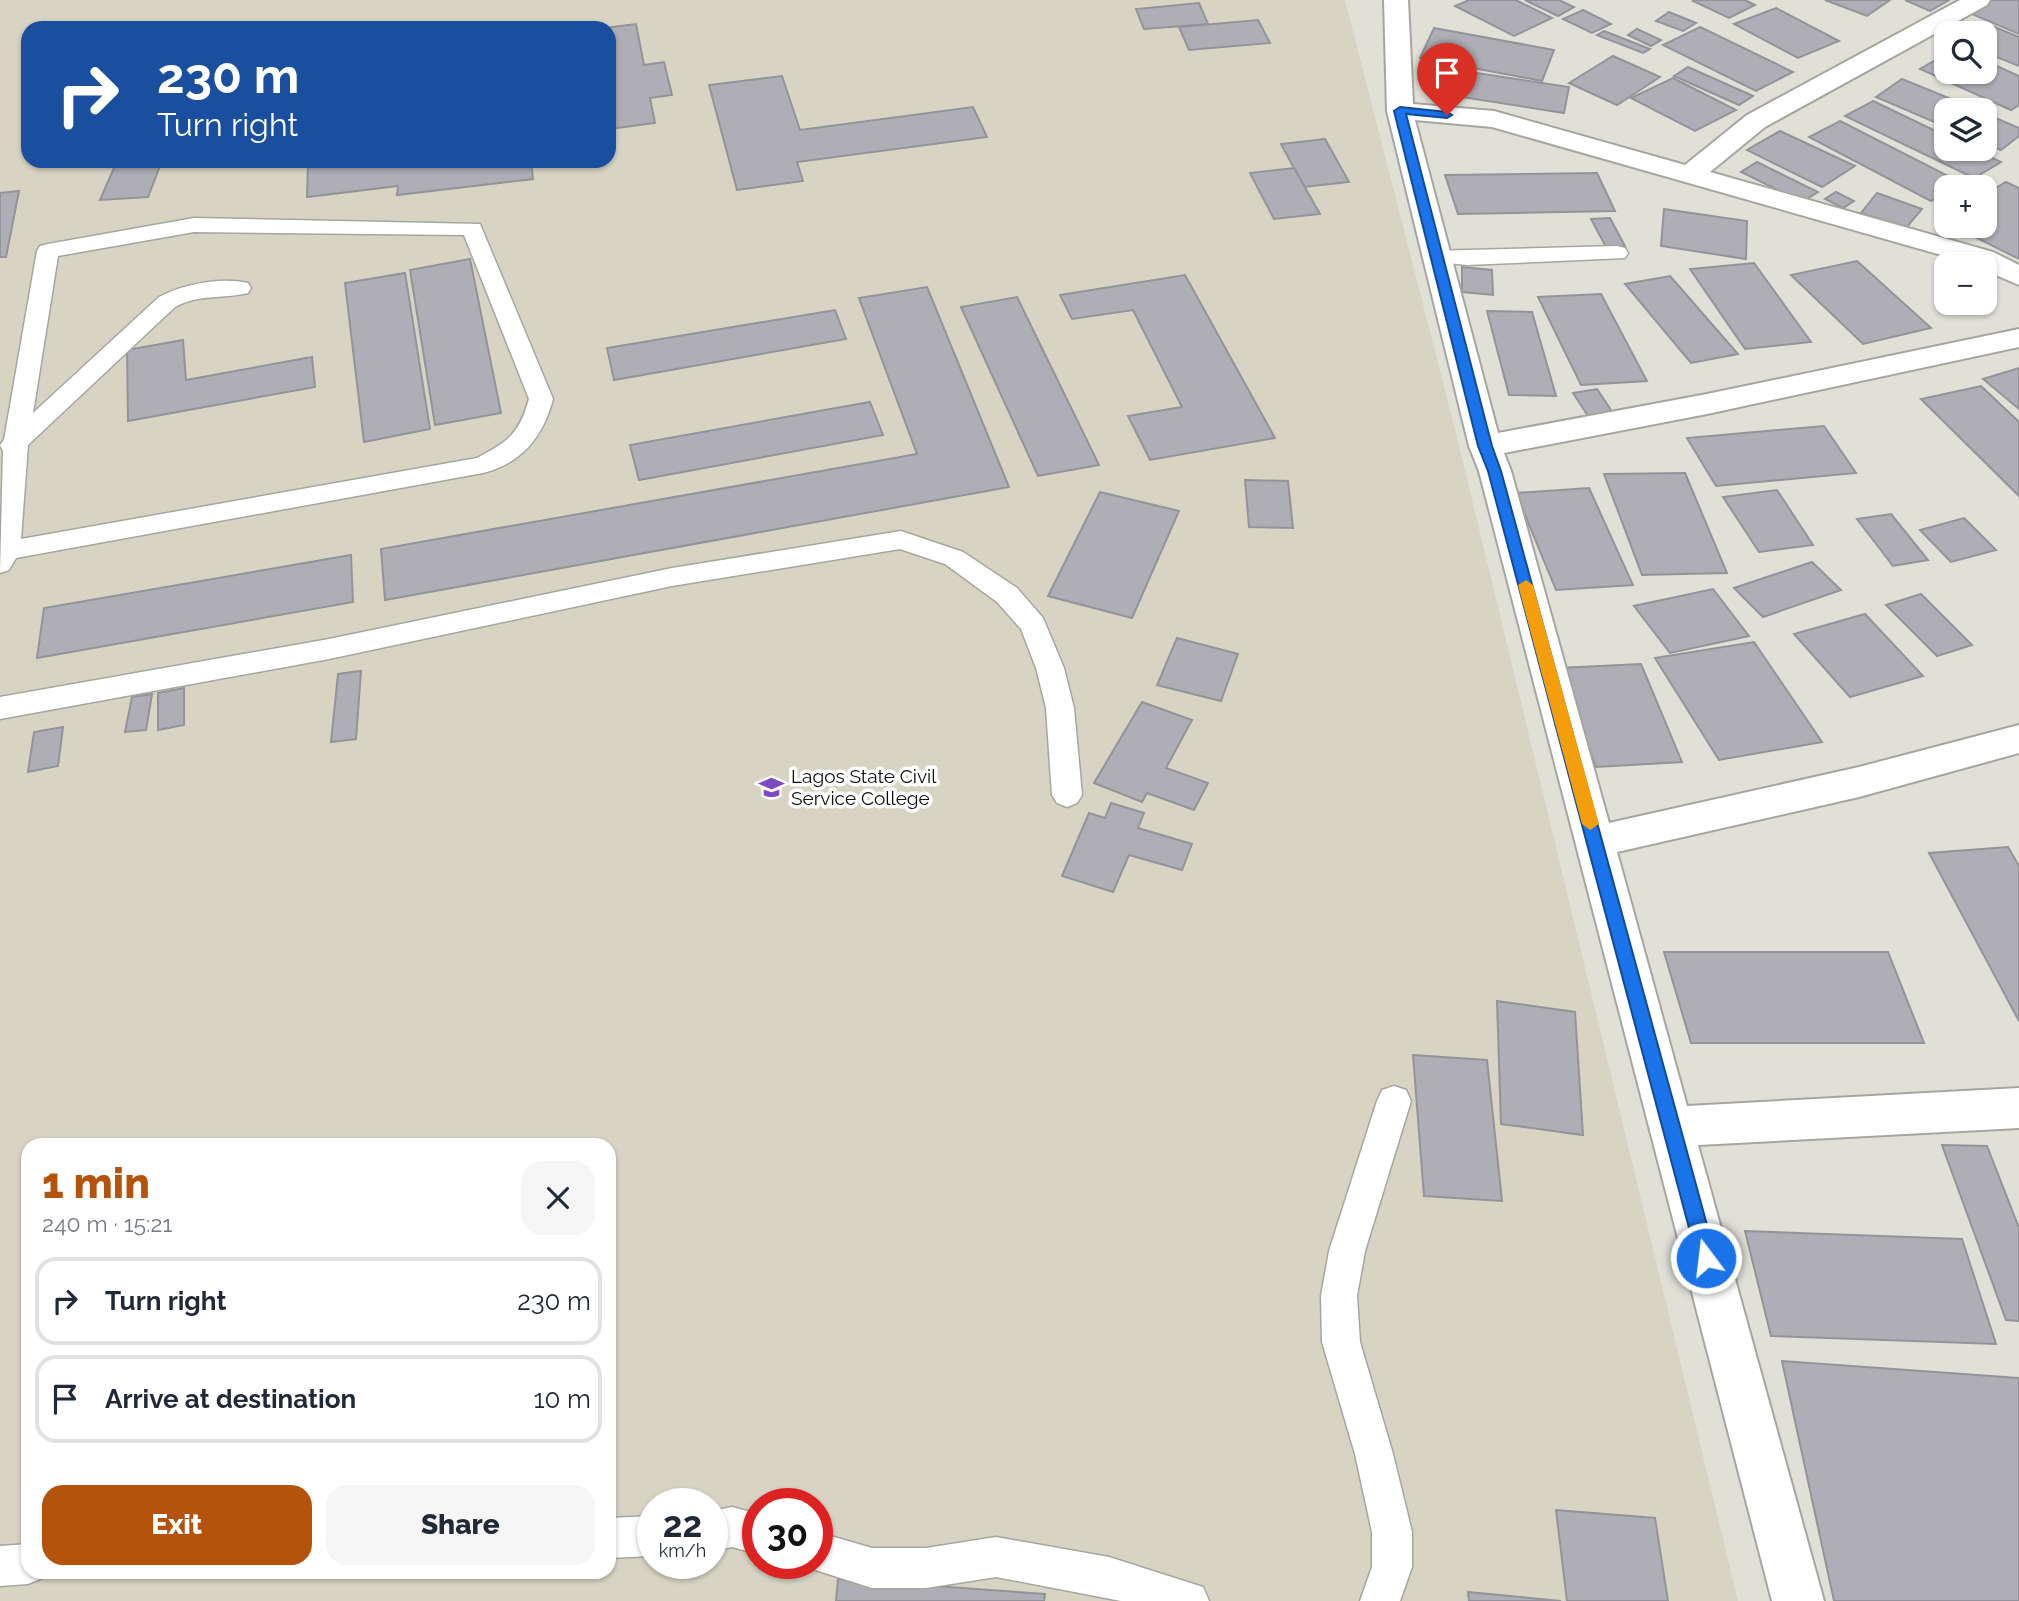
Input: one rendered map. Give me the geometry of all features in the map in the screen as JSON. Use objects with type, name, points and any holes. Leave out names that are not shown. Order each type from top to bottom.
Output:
[{"type":"street","points":[[1396,0],[1400,111],[1485,446],[1595,842],[1798,1601]]},
{"type":"street","points":[[1690,174],[1756,121],[1978,0]]},
{"type":"street","points":[[1400,111],[1494,119],[1983,258],[2019,276]]},
{"type":"street","points":[[1485,446],[1707,404],[2019,338]]},
{"type":"street","points":[[1595,842],[1859,782],[2019,739]]},
{"type":"street","points":[[1671,1126],[2019,1108]]},
{"type":"lane","points":[[194,225],[472,229],[541,399],[534,426],[518,447],[483,465],[2,556],[16,440],[48,251],[194,225]]},
{"type":"lane","points":[[1437,256],[1467,258],[1617,253]]},
{"type":"lane","points":[[0,467],[16,440],[167,302],[191,291],[240,288]]},
{"type":"lane","points":[[0,708],[329,649],[672,577],[901,540],[954,558],[1007,595],[1032,625],[1050,668],[1060,708],[1068,795]]},
{"type":"lane","points":[[1380,1601],[1392,1567],[1392,1532],[1374,1454],[1341,1342],[1339,1296],[1347,1251],[1394,1101]]},
{"type":"lane","points":[[616,1538],[637,1537]]},
{"type":"lane","points":[[833,1557],[872,1568],[926,1568],[996,1557],[1109,1577],[1189,1601]]},
{"type":"lane","points":[[0,1566],[21,1564]]},
{"type":"shaded area","name":"Lagos State Civil Service College","points":[[0,0],[1345,0],[1455,429],[1738,1601],[0,1601]]},
{"type":"building","points":[[1469,0],[1516,0],[1552,18],[1514,36],[1455,6]]},
{"type":"building","points":[[1525,0],[1559,0],[1574,7],[1558,16]]},
{"type":"building","points":[[1745,0],[1755,5],[1729,18],[1693,1]]},
{"type":"building","points":[[1825,0],[1890,0],[1867,16]]},
{"type":"building","points":[[1905,0],[1949,0],[1930,11]]},
{"type":"building","points":[[1989,0],[2019,0],[2019,34],[1997,25],[1997,21],[1988,21],[1967,12]]},
{"type":"building","points":[[1199,3],[1208,24],[1144,29],[1136,9]]},
{"type":"building","points":[[1776,8],[1839,41],[1798,58],[1734,24]]},
{"type":"building","points":[[1583,10],[1611,24],[1592,33],[1563,19]]},
{"type":"building","points":[[1669,12],[1696,23],[1683,31],[1656,21]]},
{"type":"building","points":[[1258,20],[1270,43],[1189,50],[1179,27]]},
{"type":"building","points":[[636,24],[644,65],[664,62],[672,95],[650,98],[655,123],[616,128],[616,26]]},
{"type":"building","points":[[1700,27],[1793,72],[1756,91],[1663,45]]},
{"type":"building","points":[[1434,28],[1554,50],[1542,81],[1420,58]]},
{"type":"building","points":[[1997,28],[2019,37],[2019,66],[1997,57]]},
{"type":"building","points":[[1637,29],[1661,40],[1651,46],[1628,35]]},
{"type":"building","points":[[1604,31],[1650,49],[1643,53],[1597,35]]},
{"type":"building","points":[[1613,56],[1660,77],[1617,105],[1569,83]]},
{"type":"building","points":[[1934,61],[1934,75],[1920,69]]},
{"type":"building","points":[[1997,66],[2019,76],[2019,105],[2011,110],[1997,104],[1997,98],[1984,98],[1953,84],[1997,84]]},
{"type":"building","points":[[1688,67],[1753,96],[1739,105],[1674,76]]},
{"type":"building","points":[[1444,68],[1569,87],[1564,113],[1436,93]]},
{"type":"building","points":[[782,76],[800,130],[973,107],[987,137],[797,162],[803,181],[737,190],[709,85]]},
{"type":"building","points":[[1673,78],[1736,110],[1695,131],[1631,98]]},
{"type":"building","points":[[1902,79],[1949,98],[1934,98],[1934,122],[1876,97]]},
{"type":"building","points":[[1873,101],[1934,130],[1934,159],[1845,116]]},
{"type":"building","points":[[1997,119],[2019,128],[2019,136],[2001,150],[1997,148]]},
{"type":"building","points":[[1840,121],[1946,175],[1934,175],[1934,199],[1931,201],[1809,137]]},
{"type":"building","points":[[1780,131],[1855,166],[1822,187],[1747,150]]},
{"type":"building","points":[[1325,139],[1349,182],[1304,187],[1281,144]]},
{"type":"building","points":[[1939,161],[2001,162],[1979,175],[1968,175]]},
{"type":"building","points":[[1757,162],[1818,192],[1802,202],[1741,172]]},
{"type":"building","points":[[114,168],[159,168],[148,197],[100,200]]},
{"type":"building","points":[[308,168],[532,168],[533,179],[397,195],[398,186],[307,197]]},
{"type":"building","points":[[1294,168],[1320,214],[1274,219],[1250,173]]},
{"type":"building","points":[[1597,173],[1615,211],[1458,214],[1445,175]]},
{"type":"building","points":[[2006,182],[2019,188],[2019,259],[1977,238],[1997,238],[1997,187]]},
{"type":"building","points":[[19,191],[6,257],[0,257],[0,193]]},
{"type":"building","points":[[1836,192],[1854,201],[1843,208],[1825,199]]},
{"type":"building","points":[[1877,193],[1922,209],[1906,228],[1861,213]]},
{"type":"building","points":[[1664,209],[1747,221],[1746,259],[1661,246]]},
{"type":"building","points":[[1610,218],[1625,246],[1606,247],[1591,219]]},
{"type":"building","points":[[470,259],[501,413],[435,425],[410,270]]},
{"type":"building","points":[[1857,261],[1931,328],[1863,344],[1791,275]]},
{"type":"building","points":[[1754,263],[1811,342],[1745,349],[1690,269]]},
{"type":"building","points":[[1462,267],[1492,270],[1493,295],[1462,292]]},
{"type":"building","points":[[405,273],[430,429],[364,442],[345,283]]},
{"type":"building","points":[[1185,275],[1275,438],[1150,460],[1128,416],[1182,407],[1133,310],[1072,319],[1060,295]]},
{"type":"building","points":[[1670,276],[1738,354],[1691,363],[1625,284]]},
{"type":"building","points":[[927,287],[1009,487],[385,600],[381,549],[917,454],[859,298]]},
{"type":"building","points":[[1601,294],[1647,381],[1581,385],[1538,297]]},
{"type":"building","points":[[1017,297],[1099,465],[1038,476],[961,307]]},
{"type":"building","points":[[835,310],[846,339],[614,380],[607,348]]},
{"type":"building","points":[[1487,311],[1532,312],[1556,396],[1509,395]]},
{"type":"building","points":[[183,340],[186,380],[312,357],[315,387],[128,421],[127,350]]},
{"type":"building","points":[[2019,368],[2019,409],[1983,379]]},
{"type":"building","points":[[1981,386],[2019,422],[2019,496],[1921,399]]},
{"type":"building","points":[[1597,389],[1613,413],[1588,416],[1573,393]]},
{"type":"building","points":[[870,402],[883,435],[639,480],[630,445]]},
{"type":"building","points":[[1824,426],[1856,473],[1716,486],[1687,438]]},
{"type":"building","points":[[1685,473],[1727,573],[1642,575],[1604,474]]},
{"type":"building","points":[[1245,480],[1288,481],[1293,528],[1249,527]]},
{"type":"building","points":[[1589,488],[1633,585],[1556,590],[1516,493]]},
{"type":"building","points":[[1777,490],[1813,545],[1759,552],[1723,497]]},
{"type":"building","points":[[1100,492],[1179,511],[1132,618],[1048,596]]},
{"type":"building","points":[[1891,514],[1928,560],[1893,566],[1857,519]]},
{"type":"building","points":[[1964,518],[1996,550],[1951,562],[1920,530]]},
{"type":"building","points":[[351,555],[353,602],[37,658],[44,608]]},
{"type":"building","points":[[1812,562],[1841,590],[1763,617],[1734,588]]},
{"type":"building","points":[[1713,589],[1749,636],[1670,653],[1634,606]]},
{"type":"building","points":[[1921,594],[1972,645],[1937,656],[1886,605]]},
{"type":"building","points":[[1865,614],[1923,676],[1850,697],[1794,634]]},
{"type":"building","points":[[1177,638],[1238,654],[1221,701],[1157,685]]},
{"type":"building","points":[[1754,642],[1822,742],[1719,760],[1655,658]]},
{"type":"building","points":[[1641,664],[1682,762],[1596,767],[1559,668]]},
{"type":"building","points":[[361,671],[356,739],[331,742],[338,674]]},
{"type":"building","points":[[184,688],[184,725],[158,730],[158,693]]},
{"type":"building","points":[[152,694],[146,730],[125,732],[132,697]]},
{"type":"building","points":[[1142,702],[1192,720],[1166,768],[1208,783],[1194,810],[1147,793],[1142,802],[1094,783]]},
{"type":"building","points":[[63,727],[58,766],[28,772],[34,732]]},
{"type":"building","points":[[1111,803],[1144,813],[1138,828],[1192,844],[1182,870],[1129,855],[1113,892],[1062,876],[1089,813],[1105,818]]},
{"type":"building","points":[[2008,847],[2019,866],[2019,1021],[1929,853]]},
{"type":"building","points":[[1664,952],[1888,952],[1924,1043],[1691,1043]]},
{"type":"building","points":[[1497,1001],[1575,1012],[1583,1135],[1501,1124]]},
{"type":"building","points":[[1413,1055],[1487,1060],[1502,1201],[1424,1196]]},
{"type":"building","points":[[1942,1145],[1987,1146],[2019,1228],[2019,1321],[2006,1320]]},
{"type":"building","points":[[1745,1231],[1962,1239],[1996,1344],[1771,1336]]},
{"type":"building","points":[[1782,1361],[2019,1378],[2019,1601],[1834,1601]]},
{"type":"building","points":[[1556,1510],[1655,1518],[1668,1601],[1567,1601]]},
{"type":"building","points":[[838,1579],[1045,1594],[1044,1601],[836,1601]]},
{"type":"building","points":[[1468,1592],[1561,1601],[1469,1601]]},
{"type":"slow traffic","points":[[1526,585],[1590,824]]},
{"type":"place","name":"Lagos State Civil Service College","points":[[771,787]]},
{"type":"route","points":[[1447,115],[1400,111],[1485,446],[1595,842],[1706,1258]]}]
